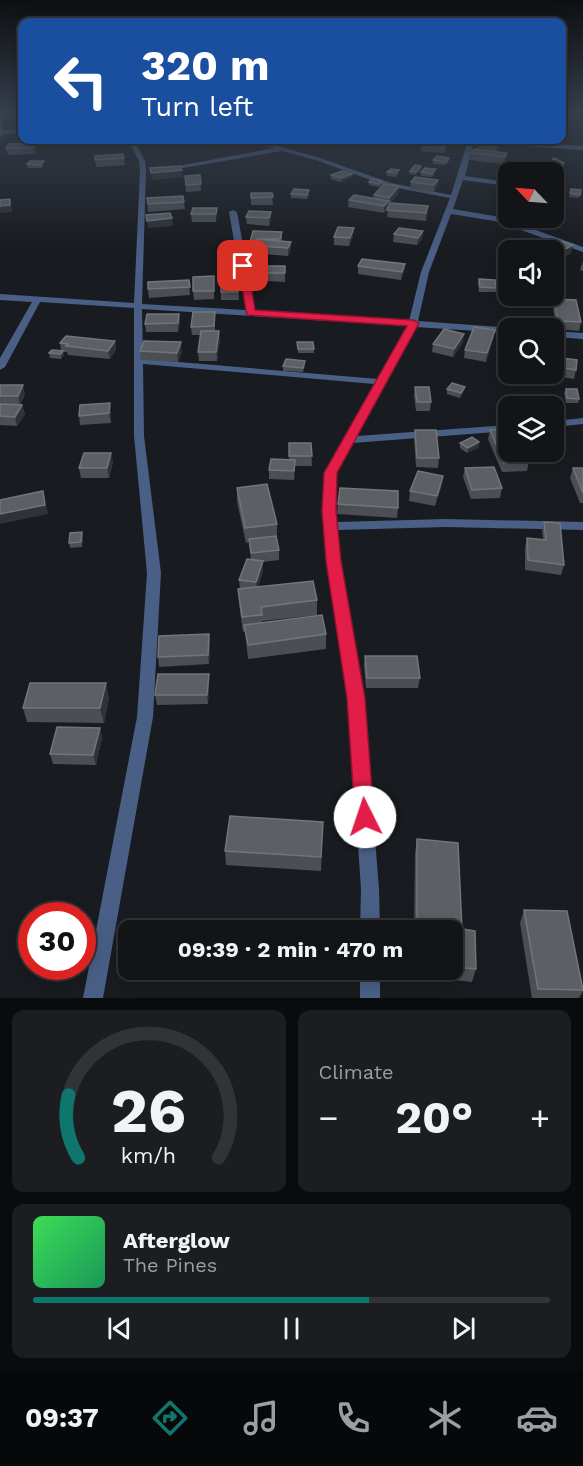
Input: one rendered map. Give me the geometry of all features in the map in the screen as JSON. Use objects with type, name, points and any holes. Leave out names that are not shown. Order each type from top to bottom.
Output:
[{"type":"street","points":[[93,998],[145,717],[154,573],[139,436],[138,306],[143,171],[139,160]]},
{"type":"street","points":[[143,171],[228,160]]},
{"type":"street","points":[[316,160],[390,184],[453,197]]},
{"type":"street","points":[[370,920],[370,889],[356,698],[330,526],[331,473],[413,323],[425,272],[466,160]]},
{"type":"street","points":[[461,178],[498,183]]},
{"type":"street","points":[[449,211],[496,219],[583,250]]},
{"type":"street","points":[[233,212],[251,313]]},
{"type":"street","points":[[0,297],[498,329]]},
{"type":"street","points":[[0,367],[38,300]]},
{"type":"street","points":[[564,335],[583,336]]},
{"type":"street","points":[[138,360],[381,382]]},
{"type":"street","points":[[564,423],[583,421]]},
{"type":"street","points":[[351,440],[498,429]]},
{"type":"street","points":[[330,526],[446,522],[583,526]]},
{"type":"street","points":[[370,980],[370,998]]},
{"type":"building","points":[[30,161],[44,161],[41,165],[27,164]]},
{"type":"building","points":[[415,165],[421,166],[416,172],[410,171]]},
{"type":"building","points":[[180,166],[182,170],[151,173],[150,168]]},
{"type":"building","points":[[425,168],[436,169],[432,174],[421,172]]},
{"type":"building","points":[[391,169],[399,170],[396,173],[387,172]]},
{"type":"building","points":[[342,171],[352,174],[341,178],[331,175]]},
{"type":"building","points":[[200,175],[201,184],[186,185],[185,176]]},
{"type":"building","points":[[415,177],[438,180],[434,185],[411,182]]},
{"type":"building","points":[[372,179],[382,181],[379,184],[369,182]]},
{"type":"building","points":[[384,184],[399,186],[389,198],[374,195]]},
{"type":"building","points":[[294,189],[309,190],[307,195],[291,194]]},
{"type":"building","points":[[571,189],[581,190],[580,195],[570,193]]},
{"type":"building","points":[[251,193],[272,193],[273,197],[251,198]]},
{"type":"building","points":[[354,195],[389,201],[384,206],[349,200]]},
{"type":"building","points":[[183,196],[184,202],[148,204],[147,198]]},
{"type":"building","points":[[10,199],[10,205],[0,206],[0,200]]},
{"type":"building","points":[[390,203],[428,206],[426,213],[387,210]]},
{"type":"building","points":[[193,208],[217,208],[216,214],[191,214]]},
{"type":"building","points":[[249,211],[271,212],[269,218],[246,217]]},
{"type":"building","points":[[170,213],[172,218],[147,221],[146,215]]},
{"type":"building","points":[[338,227],[354,228],[350,238],[334,237]]},
{"type":"building","points":[[399,228],[423,231],[418,238],[394,234]]},
{"type":"building","points":[[253,231],[282,232],[280,239],[256,239],[291,242],[288,248],[249,245]]},
{"type":"building","points":[[564,242],[573,245],[564,250]]},
{"type":"building","points":[[362,259],[405,264],[402,272],[358,266]]},
{"type":"building","points":[[268,266],[285,266],[285,273],[267,273]]},
{"type":"building","points":[[214,276],[214,291],[193,291],[193,277]]},
{"type":"building","points":[[238,279],[238,292],[221,292],[221,282]]},
{"type":"building","points":[[479,279],[495,280],[496,288],[480,287]]},
{"type":"building","points":[[189,280],[190,287],[148,289],[148,282]]},
{"type":"building","points":[[564,299],[576,300],[581,322],[564,321],[564,318],[557,318],[555,306],[564,306]]},
{"type":"building","points":[[193,312],[215,312],[214,326],[191,327]]},
{"type":"building","points":[[147,314],[179,314],[178,323],[145,324]]},
{"type":"building","points":[[474,327],[495,330],[487,353],[465,350]]},
{"type":"building","points":[[444,329],[464,334],[454,349],[433,344]]},
{"type":"building","points":[[201,331],[219,331],[216,352],[198,352]]},
{"type":"building","points":[[66,336],[115,341],[108,351],[66,346],[68,344],[60,343]]},
{"type":"building","points":[[144,341],[181,342],[177,353],[140,351]]},
{"type":"building","points":[[297,342],[313,342],[314,349],[298,349]]},
{"type":"building","points":[[52,350],[63,351],[61,354],[49,353]]},
{"type":"building","points":[[564,358],[577,360],[576,370],[564,368]]},
{"type":"building","points":[[286,359],[305,361],[303,368],[283,366]]},
{"type":"building","points":[[452,383],[465,387],[461,393],[447,389]]},
{"type":"building","points":[[0,385],[23,385],[18,396],[0,396]]},
{"type":"building","points":[[415,387],[429,387],[431,402],[417,402]]},
{"type":"building","points":[[566,389],[577,389],[579,399],[567,398]]},
{"type":"building","points":[[110,403],[109,413],[79,416],[80,405]]},
{"type":"building","points":[[0,404],[22,405],[15,417],[0,416]]},
{"type":"building","points":[[415,430],[436,430],[439,458],[417,458]]},
{"type":"building","points":[[490,430],[498,430],[498,449]]},
{"type":"building","points":[[472,437],[479,442],[468,448],[460,443]]},
{"type":"building","points":[[289,443],[311,443],[312,456],[289,456]]},
{"type":"building","points":[[84,453],[111,453],[107,468],[79,468]]},
{"type":"building","points":[[271,459],[295,460],[294,471],[269,470]]},
{"type":"building","points":[[494,467],[502,488],[472,490],[465,468]]},
{"type":"building","points":[[573,468],[583,468],[583,493]]},
{"type":"building","points":[[418,471],[443,476],[437,496],[410,491]]},
{"type":"building","points":[[267,484],[277,524],[245,528],[237,488]]},
{"type":"building","points":[[340,488],[398,491],[398,508],[338,504]]},
{"type":"building","points":[[43,491],[45,505],[0,514],[0,500]]},
{"type":"building","points":[[544,522],[560,523],[564,565],[528,560],[527,538],[546,540]]},
{"type":"building","points":[[82,532],[81,542],[69,543],[70,533]]},
{"type":"building","points":[[276,536],[279,550],[251,553],[249,539]]},
{"type":"building","points":[[247,559],[263,561],[256,582],[239,580]]},
{"type":"building","points":[[313,581],[317,600],[261,607],[262,615],[242,617],[238,589]]},
{"type":"building","points":[[322,615],[326,634],[248,645],[244,625]]},
{"type":"building","points":[[209,634],[208,655],[158,657],[159,636]]},
{"type":"building","points":[[365,656],[417,656],[420,678],[367,678]]},
{"type":"building","points":[[158,674],[209,674],[207,695],[155,695]]},
{"type":"building","points":[[30,683],[106,683],[100,708],[23,708]]},
{"type":"building","points":[[57,727],[100,728],[93,755],[50,754]]},
{"type":"building","points":[[230,816],[323,822],[321,857],[225,851]]},
{"type":"building","points":[[417,839],[458,843],[462,920],[417,920]]},
{"type":"building","points":[[524,910],[567,911],[583,990],[538,989]]},
{"type":"building","points":[[463,929],[475,931],[476,969],[463,968]]},
{"type":"route","points":[[243,266],[251,313],[413,323],[331,473],[329,511],[333,561],[356,698],[365,817]]}]
